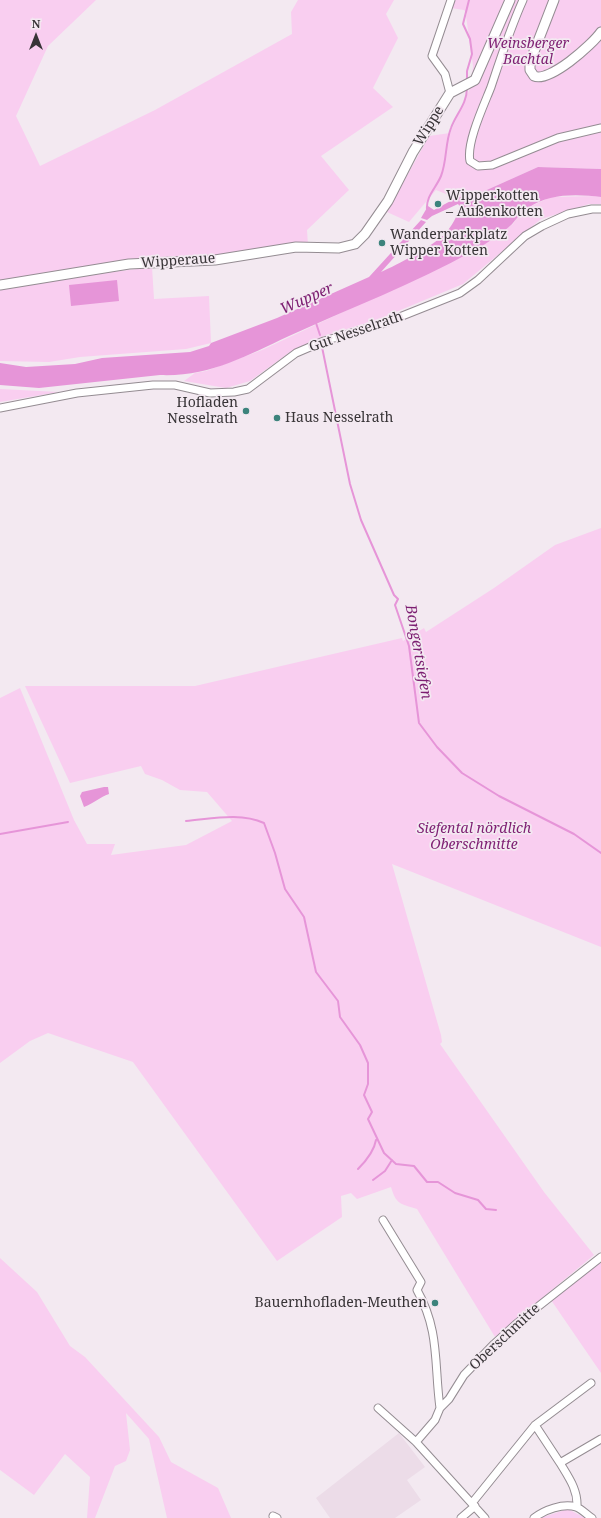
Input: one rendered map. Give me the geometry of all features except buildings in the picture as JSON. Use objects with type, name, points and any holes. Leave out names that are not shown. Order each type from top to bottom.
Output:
[{"type":"street","name":"Wippe","points":[[355,244],[365,234],[388,201],[413,152],[450,93],[445,74],[432,56],[452,0]]},
{"type":"street","points":[[450,93],[475,80],[510,0]]},
{"type":"street","points":[[523,0],[502,50],[474,137],[470,161],[480,167],[492,165],[558,138],[601,128]]},
{"type":"street","points":[[554,0],[530,62],[530,70],[534,76],[544,77],[552,73],[588,47],[601,32]]},
{"type":"street","name":"Gut Nesselrath","points":[[0,408],[77,394],[153,385],[175,385],[210,394],[248,389],[296,353],[324,341],[382,324],[460,293],[478,280],[525,236],[542,226],[568,214],[592,209],[601,209]]},
{"type":"street","name":"Wipperaue","points":[[0,286],[129,264],[215,260],[296,247],[339,248],[355,244]]},
{"type":"street","points":[[383,1220],[421,1282],[417,1290],[430,1316],[434,1334],[440,1408]]},
{"type":"street","name":"Oberschmitte","points":[[416,1442],[435,1420],[440,1408],[449,1399],[464,1375],[494,1344],[516,1324],[601,1257]]},
{"type":"street","points":[[461,1518],[474,1505],[535,1425],[591,1383]]},
{"type":"street","points":[[378,1408],[416,1442],[485,1518]]},
{"type":"street","points":[[535,1425],[572,1483],[577,1497],[577,1508]]},
{"type":"street","points":[[560,1463],[601,1439]]},
{"type":"street","points":[[534,1518],[552,1509],[566,1506],[577,1508],[592,1518]]},
{"type":"shaded area","points":[[538,167],[601,169],[601,197],[573,195],[554,197],[536,203],[523,211],[510,226],[494,238],[451,263],[227,364],[195,373],[160,375],[39,388],[0,385],[0,363],[26,367],[75,364],[102,358],[190,352],[209,346],[211,343],[277,318],[369,277],[421,220],[426,222],[381,272],[424,249],[445,234],[452,225],[461,208],[458,204],[432,216],[427,220],[421,218],[428,206],[434,210],[456,198],[480,193]]},
{"type":"shaded area","points":[[117,280],[119,301],[71,306],[69,285]]},
{"type":"shaded area","points":[[108,787],[109,794],[84,807],[80,796],[82,792]]},
{"type":"shaded area","points":[[399,1433],[425,1467],[407,1480],[421,1500],[395,1518],[330,1518],[316,1498]]},
{"type":"green space","points":[[0,0],[96,0],[48,46],[16,116],[40,166],[155,110],[292,34],[291,12],[298,0],[394,0],[386,14],[398,38],[373,88],[393,107],[321,156],[349,190],[307,230],[308,245],[196,257],[151,260],[42,273],[0,282]]},
{"type":"green space","name":"Weinsberger Bachtal","points":[[452,0],[601,0],[601,169],[538,167],[480,193],[456,198],[436,190],[409,222],[387,212],[429,136],[450,133],[471,86],[473,66],[466,16],[467,13],[464,10],[451,8]]},
{"type":"green space","points":[[551,197],[601,197],[601,204],[589,204],[541,219],[463,284],[379,319],[324,336],[290,352],[250,381],[226,388],[184,381],[195,373],[206,371],[262,350],[475,250],[513,224],[518,216],[529,207]]},
{"type":"green space","points":[[152,267],[154,299],[209,296],[211,343],[186,349],[80,357],[49,362],[0,361],[0,289],[42,281]]},
{"type":"green space","points":[[0,389],[59,392],[0,402]]},
{"type":"green space","name":"Siefental nördlich Oberschmitte","points":[[601,528],[601,947],[392,864],[441,1035],[442,1042],[440,1044],[544,1192],[594,1255],[495,1337],[417,1209],[406,1206],[397,1200],[391,1187],[357,1199],[351,1193],[341,1196],[342,1217],[277,1261],[133,1062],[48,1033],[30,1041],[0,1063],[0,698],[20,688],[74,820],[87,844],[115,844],[111,855],[186,845],[232,821],[207,792],[180,790],[162,780],[145,774],[141,766],[70,783],[25,686],[195,686],[402,638],[403,641],[424,628],[426,632],[494,588],[555,545]]},
{"type":"green space","points":[[0,1258],[37,1292],[70,1346],[85,1357],[159,1437],[171,1462],[218,1488],[231,1518],[167,1518],[149,1439],[126,1413],[130,1450],[126,1461],[115,1466],[95,1518],[87,1518],[90,1477],[65,1454],[34,1495],[0,1470]]},
{"type":"green space","points":[[601,1262],[601,1373],[551,1300]]},
{"type":"green space","points":[[568,1509],[585,1518],[540,1518]]},
{"type":"waterway","points":[[467,82],[467,71],[472,54],[470,39],[463,24],[469,0]]},
{"type":"waterway","points":[[427,209],[428,200],[443,170],[449,134],[467,94],[467,88]]},
{"type":"waterway","name":"Bongertsiefen","points":[[316,323],[320,335]]},
{"type":"waterway","name":"Bongertsiefen","points":[[322,347],[350,484],[361,520],[394,595],[398,599],[395,605],[409,646],[419,723],[437,747],[462,773],[499,796],[574,834],[601,853]]},
{"type":"waterway","points":[[186,821],[235,817],[264,823],[275,853],[285,889],[304,917],[316,972],[338,1001],[340,1017],[360,1045],[368,1063],[368,1084],[364,1095],[372,1112],[368,1119],[384,1153],[396,1164],[414,1166],[427,1182],[438,1182],[455,1193],[478,1200],[486,1209],[496,1210]]},
{"type":"waterway","points":[[0,834],[68,822]]},
{"type":"waterway","points":[[358,1169],[372,1152],[376,1140]]},
{"type":"waterway","points":[[373,1180],[385,1171],[392,1160]]},
{"type":"place","name":"Wipperkotten – Außenkotten","points":[[438,204]]},
{"type":"place","name":"Wanderparkplatz Wipper Kotten","points":[[382,243]]},
{"type":"place","name":"Hofladen Nesselrath","points":[[246,411]]},
{"type":"place","name":"Haus Nesselrath","points":[[277,418]]},
{"type":"place","name":"Bauernhofladen-Meuthen","points":[[435,1303]]},
{"type":"water label","name":"Wupper","points":[[307,299]]}]
